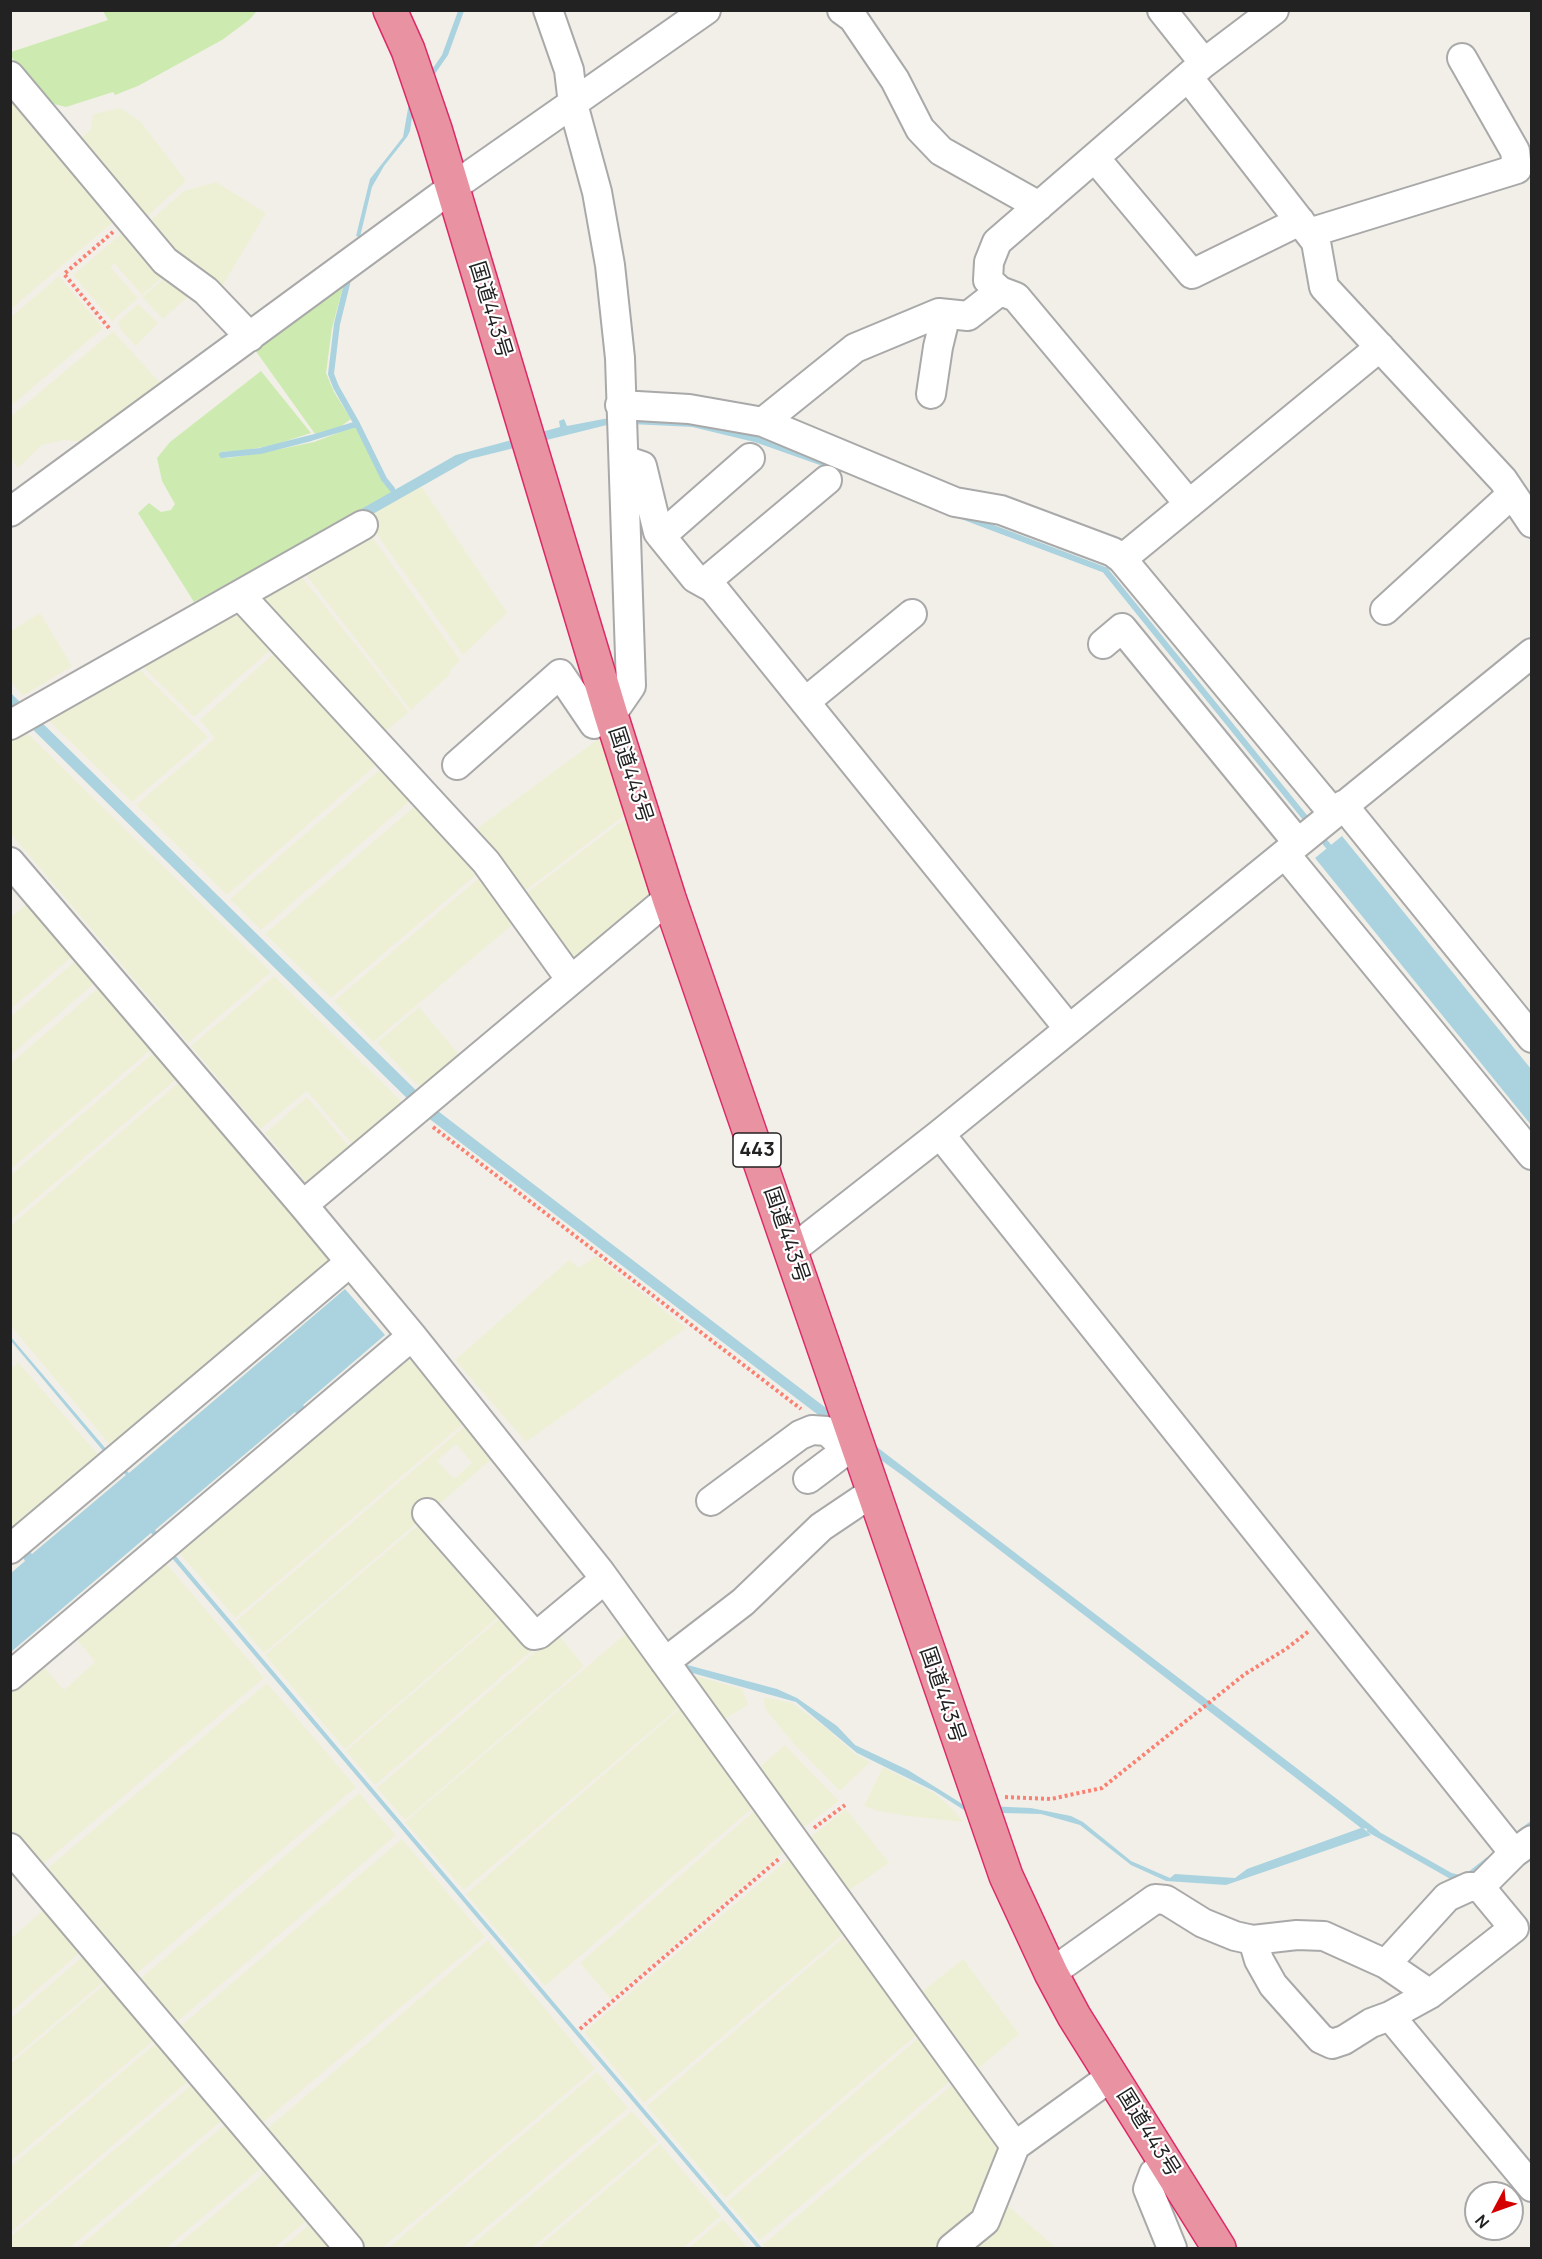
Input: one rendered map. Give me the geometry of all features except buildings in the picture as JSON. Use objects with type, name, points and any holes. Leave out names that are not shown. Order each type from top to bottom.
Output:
[{"type":"highway","name":"国道443号","points":[[390,10],[408,50],[453,187],[611,715],[669,898],[792,1250],[852,1447],[873,1492],[1006,1876],[1051,1973],[1074,2016],[1219,2248]]},
{"type":"street","points":[[457,765],[560,674],[594,724],[611,715],[631,686],[620,358],[610,266],[597,192],[573,104],[569,70],[548,10]]},
{"type":"street","points":[[10,512],[453,187],[706,10]]},
{"type":"street","points":[[842,10],[853,18],[895,80],[920,129],[941,151],[1039,206]]},
{"type":"street","points":[[1162,10],[1196,70],[1316,242],[1324,287],[1503,480],[1532,523]]},
{"type":"street","points":[[1189,504],[1016,297],[1000,291],[988,280],[989,262],[997,242],[1196,70],[1274,10]]},
{"type":"street","points":[[1095,158],[1192,274],[1304,227],[1517,169],[1515,152],[1462,58]]},
{"type":"street","points":[[10,76],[165,261],[206,291],[250,337]]},
{"type":"street","points":[[763,422],[855,348],[939,313],[968,316],[1000,291]]},
{"type":"street","points":[[931,394],[946,314]]},
{"type":"street","points":[[1122,559],[1380,347]]},
{"type":"street","points":[[620,405],[689,409],[763,422],[955,502],[1001,510],[1113,552],[1122,559],[1338,809],[1532,1038]]},
{"type":"street","points":[[661,536],[750,458]]},
{"type":"street","points":[[624,460],[642,466],[658,532],[661,536],[695,578],[713,588],[1068,1029]]},
{"type":"street","points":[[704,583],[827,480]]},
{"type":"street","points":[[1385,610],[1512,494]]},
{"type":"street","points":[[10,725],[363,525]]},
{"type":"street","points":[[240,595],[486,862],[571,980]]},
{"type":"street","points":[[805,702],[912,614]]},
{"type":"street","points":[[1103,644],[1122,628],[1291,849],[1532,1155]]},
{"type":"street","points":[[792,1250],[940,1134],[1532,653]]},
{"type":"street","points":[[10,862],[412,1336],[605,1579],[1015,2146]]},
{"type":"street","points":[[303,1205],[669,898]]},
{"type":"street","points":[[940,1134],[1326,1618],[1523,1847],[1480,1887],[1468,1887],[1447,1897],[1386,1964]]},
{"type":"street","points":[[10,1549],[349,1263]]},
{"type":"street","points":[[10,1676],[412,1336]]},
{"type":"street","points":[[711,1501],[800,1435],[812,1430],[826,1431],[852,1447],[808,1479]]},
{"type":"street","points":[[665,1662],[742,1602],[821,1527],[873,1492]]},
{"type":"street","points":[[427,1513],[534,1635],[539,1635],[605,1579]]},
{"type":"street","points":[[10,1848],[349,2248]]},
{"type":"street","points":[[1253,1940],[1258,1960],[1273,1985],[1321,2039],[1332,2044],[1344,2040],[1371,2023],[1390,2016],[1430,1994],[1514,1928],[1480,1887]]},
{"type":"street","points":[[1051,1973],[1155,1899],[1166,1900],[1203,1923],[1235,1936],[1253,1940],[1297,1935],[1324,1936],[1386,1964],[1430,1994]]},
{"type":"street","points":[[1390,2016],[1532,2187]]},
{"type":"street","points":[[952,2248],[985,2221],[1015,2146],[1112,2076]]},
{"type":"street","points":[[1166,2163],[1154,2173],[1148,2189],[1172,2248]]},
{"type":"path","points":[[109,328],[64,274],[129,218]]},
{"type":"path","points":[[413,1113],[822,1424],[826,1431]]},
{"type":"path","points":[[977,1795],[1051,1799],[1102,1788],[1245,1674],[1286,1649],[1326,1618]]},
{"type":"path","points":[[580,2029],[796,1843],[845,1805]]},
{"type":"green space","points":[[103,11],[257,11],[249,20],[222,40],[138,86],[115,95],[113,92],[66,107],[50,103],[42,98],[11,56],[11,52],[108,20]]},
{"type":"green space","points":[[10,91],[118,218],[11,309]]},
{"type":"green space","points":[[120,108],[140,121],[186,181],[141,222],[76,143],[91,129],[93,114]]},
{"type":"green space","points":[[216,182],[266,213],[221,288],[143,227],[184,191]]},
{"type":"green space","points":[[127,229],[166,274],[142,295],[114,263],[110,267],[138,298],[112,321],[73,275]]},
{"type":"green space","points":[[59,276],[103,328],[11,406],[11,317]]},
{"type":"green space","points":[[167,276],[193,292],[163,319],[142,297]]},
{"type":"green space","points":[[345,280],[332,328],[326,373],[334,392],[351,419],[340,427],[315,434],[250,343]]},
{"type":"green space","points":[[138,304],[158,323],[136,346],[121,330],[118,322]]},
{"type":"green space","points":[[113,331],[161,384],[85,442],[64,440],[42,445],[18,468],[11,459],[10,417]]},
{"type":"green space","points":[[261,371],[311,433],[274,445],[220,452],[219,457],[228,458],[261,453],[314,442],[356,426],[383,482],[393,494],[194,602],[138,513],[149,503],[161,512],[171,510],[175,504],[162,481],[157,458],[170,442]]},
{"type":"green space","points":[[419,483],[507,613],[463,655],[373,529],[370,513]]},
{"type":"green space","points":[[368,531],[460,660],[451,669],[450,674],[411,710],[302,570]]},
{"type":"green space","points":[[297,571],[409,712],[383,733],[254,597]]},
{"type":"green space","points":[[234,606],[276,645],[194,717],[137,661]]},
{"type":"green space","points":[[40,613],[72,666],[23,696],[11,682],[11,631]]},
{"type":"green space","points":[[281,647],[382,760],[227,895],[136,805],[215,738],[200,720]]},
{"type":"green space","points":[[133,663],[208,737],[132,802],[43,715]]},
{"type":"green space","points":[[21,727],[271,972],[188,1043],[11,834],[10,734]]},
{"type":"green space","points":[[601,737],[625,815],[522,893],[479,840],[476,829]]},
{"type":"green space","points":[[386,764],[416,796],[261,930],[230,899]]},
{"type":"green space","points":[[421,801],[482,870],[331,998],[265,934]]},
{"type":"green space","points":[[626,818],[652,895],[571,962],[524,895]]},
{"type":"green space","points":[[484,874],[518,920],[373,1042],[334,1001]]},
{"type":"green space","points":[[31,901],[75,954],[11,1009],[11,917]]},
{"type":"green space","points":[[78,959],[97,981],[11,1055],[11,1016]]},
{"type":"green space","points":[[274,976],[401,1101],[395,1107],[398,1111],[356,1148],[307,1091],[260,1129],[191,1046]]},
{"type":"green space","points":[[101,986],[153,1048],[11,1169],[11,1063]]},
{"type":"green space","points":[[419,1007],[461,1057],[428,1088],[415,1083],[377,1043]]},
{"type":"green space","points":[[157,1050],[179,1077],[11,1220],[11,1175]]},
{"type":"green space","points":[[182,1080],[337,1264],[115,1451],[11,1326],[10,1226]]},
{"type":"green space","points":[[307,1097],[353,1151],[310,1187],[265,1133]]},
{"type":"green space","points":[[596,1256],[686,1328],[526,1442],[455,1360],[569,1260],[579,1268]]},
{"type":"green space","points":[[407,1356],[413,1362],[418,1358],[469,1419],[235,1618],[177,1550]]},
{"type":"green space","points":[[18,1362],[102,1459],[11,1536],[10,1369]]},
{"type":"green space","points":[[471,1421],[499,1453],[264,1653],[236,1621]],"holes":[[[456,1444],[472,1463],[454,1479],[437,1461]]]},
{"type":"green space","points":[[424,1520],[504,1612],[345,1749],[265,1655]]},
{"type":"green space","points":[[165,1562],[264,1678],[43,1864],[38,1859],[33,1863],[11,1837],[10,1693],[42,1665],[64,1690],[95,1662],[75,1637]]},
{"type":"green space","points":[[506,1613],[536,1647],[375,1785],[346,1751]]},
{"type":"green space","points":[[630,1630],[684,1703],[464,1890],[405,1822]]},
{"type":"green space","points":[[557,1633],[584,1666],[405,1820],[377,1788]]},
{"type":"green space","points":[[682,1672],[742,1689],[748,1705],[721,1721]]},
{"type":"green space","points":[[267,1683],[356,1787],[130,1979],[46,1880],[52,1873],[48,1868]]},
{"type":"green space","points":[[764,1697],[792,1703],[825,1727],[855,1754],[870,1762],[840,1791],[795,1745],[765,1709]]},
{"type":"green space","points":[[684,1705],[757,1804],[545,1986],[466,1894]]},
{"type":"green space","points":[[785,1745],[839,1801],[800,1830],[754,1772]]},
{"type":"green space","points":[[883,1767],[934,1793],[954,1810],[963,1822],[907,1816],[864,1806]]},
{"type":"green space","points":[[359,1793],[396,1835],[171,2027],[134,1984]]},
{"type":"green space","points":[[759,1807],[788,1848],[611,1999],[580,1963]]},
{"type":"green space","points":[[846,1809],[889,1863],[844,1894],[807,1840]]},
{"type":"green space","points":[[402,1839],[485,1937],[261,2124],[175,2031]]},
{"type":"green space","points":[[793,1855],[848,1930],[644,2103],[584,2032]]},
{"type":"green space","points":[[47,1907],[83,1950],[11,2012],[11,1938]]},
{"type":"green space","points":[[843,1938],[849,1944],[855,1939],[921,2031],[725,2198],[647,2106]]},
{"type":"green space","points":[[488,1940],[595,2069],[382,2248],[359,2248],[268,2132],[268,2128]]},
{"type":"green space","points":[[87,1953],[108,1978],[11,2060],[11,2018]]},
{"type":"green space","points":[[963,1959],[1019,2034],[974,2072],[918,1995]]},
{"type":"green space","points":[[110,1980],[158,2037],[11,2161],[11,2063]]},
{"type":"green space","points":[[922,2035],[956,2076],[760,2240],[727,2202]]},
{"type":"green space","points":[[160,2040],[192,2078],[11,2232],[11,2166]]},
{"type":"green space","points":[[597,2072],[628,2108],[462,2248],[388,2248]]},
{"type":"green space","points":[[958,2080],[1006,2147],[974,2220],[943,2248],[766,2248],[763,2245]]},
{"type":"green space","points":[[195,2082],[225,2118],[69,2248],[11,2248],[10,2237]]},
{"type":"green space","points":[[632,2111],[658,2141],[532,2248],[468,2248]]},
{"type":"green space","points":[[228,2122],[265,2165],[166,2248],[77,2248]]},
{"type":"green space","points":[[660,2144],[721,2216],[683,2248],[537,2248]]},
{"type":"green space","points":[[269,2169],[310,2218],[274,2248],[174,2248]]},
{"type":"green space","points":[[1007,2205],[1056,2248],[962,2248]]},
{"type":"green space","points":[[723,2219],[748,2248],[689,2248]]},
{"type":"green space","points":[[313,2222],[336,2248],[281,2248]]},
{"type":"water","points":[[458,11],[464,11],[448,55],[414,104],[410,131],[384,166],[372,187],[360,237],[356,236],[370,179],[403,137],[409,103],[442,55]]},
{"type":"water","points":[[614,417],[611,424],[470,459],[28,709],[434,1108],[1380,1832],[1363,1828],[1371,1835],[1226,1885],[1166,1881],[1131,1865],[1080,1825],[1041,1814],[967,1812],[934,1791],[857,1753],[796,1702],[678,1669],[564,1511],[569,1507],[680,1663],[777,1689],[797,1698],[837,1726],[855,1745],[908,1770],[964,1805],[1031,1808],[1071,1816],[1083,1822],[1131,1861],[1170,1878],[1175,1874],[1235,1878],[1247,1869],[1361,1828],[906,1478],[817,1414],[423,1114],[11,708],[10,692],[21,703],[456,455],[560,427],[559,421],[564,419],[567,426]]},
{"type":"water","points":[[1342,836],[1531,1069],[1531,1125],[1315,858]]},
{"type":"water","points":[[345,1289],[385,1335],[303,1405],[306,1409],[298,1416],[295,1412],[155,1530],[161,1538],[158,1540],[151,1533],[11,1652],[11,1573],[25,1561],[22,1556],[28,1550],[32,1554],[126,1475],[120,1469],[123,1467],[129,1473]]},
{"type":"water","points":[[10,1336],[112,1456],[110,1459],[11,1341]]},
{"type":"water","points":[[174,1554],[762,2248],[757,2248],[171,1557]]},
{"type":"waterway","points":[[349,276],[337,324],[331,374],[384,479],[392,489]]},
{"type":"waterway","points":[[631,421],[693,424],[755,439],[837,468]]},
{"type":"waterway","points":[[222,455],[260,451],[357,424]]},
{"type":"waterway","points":[[964,517],[1105,570],[1311,825]]},
{"type":"waterway","points":[[1319,835],[1334,853]]},
{"type":"waterway","points":[[1521,1832],[1532,1824]]},
{"type":"waterway","points":[[1370,1830],[1451,1876],[1464,1879],[1488,1860]]}]
